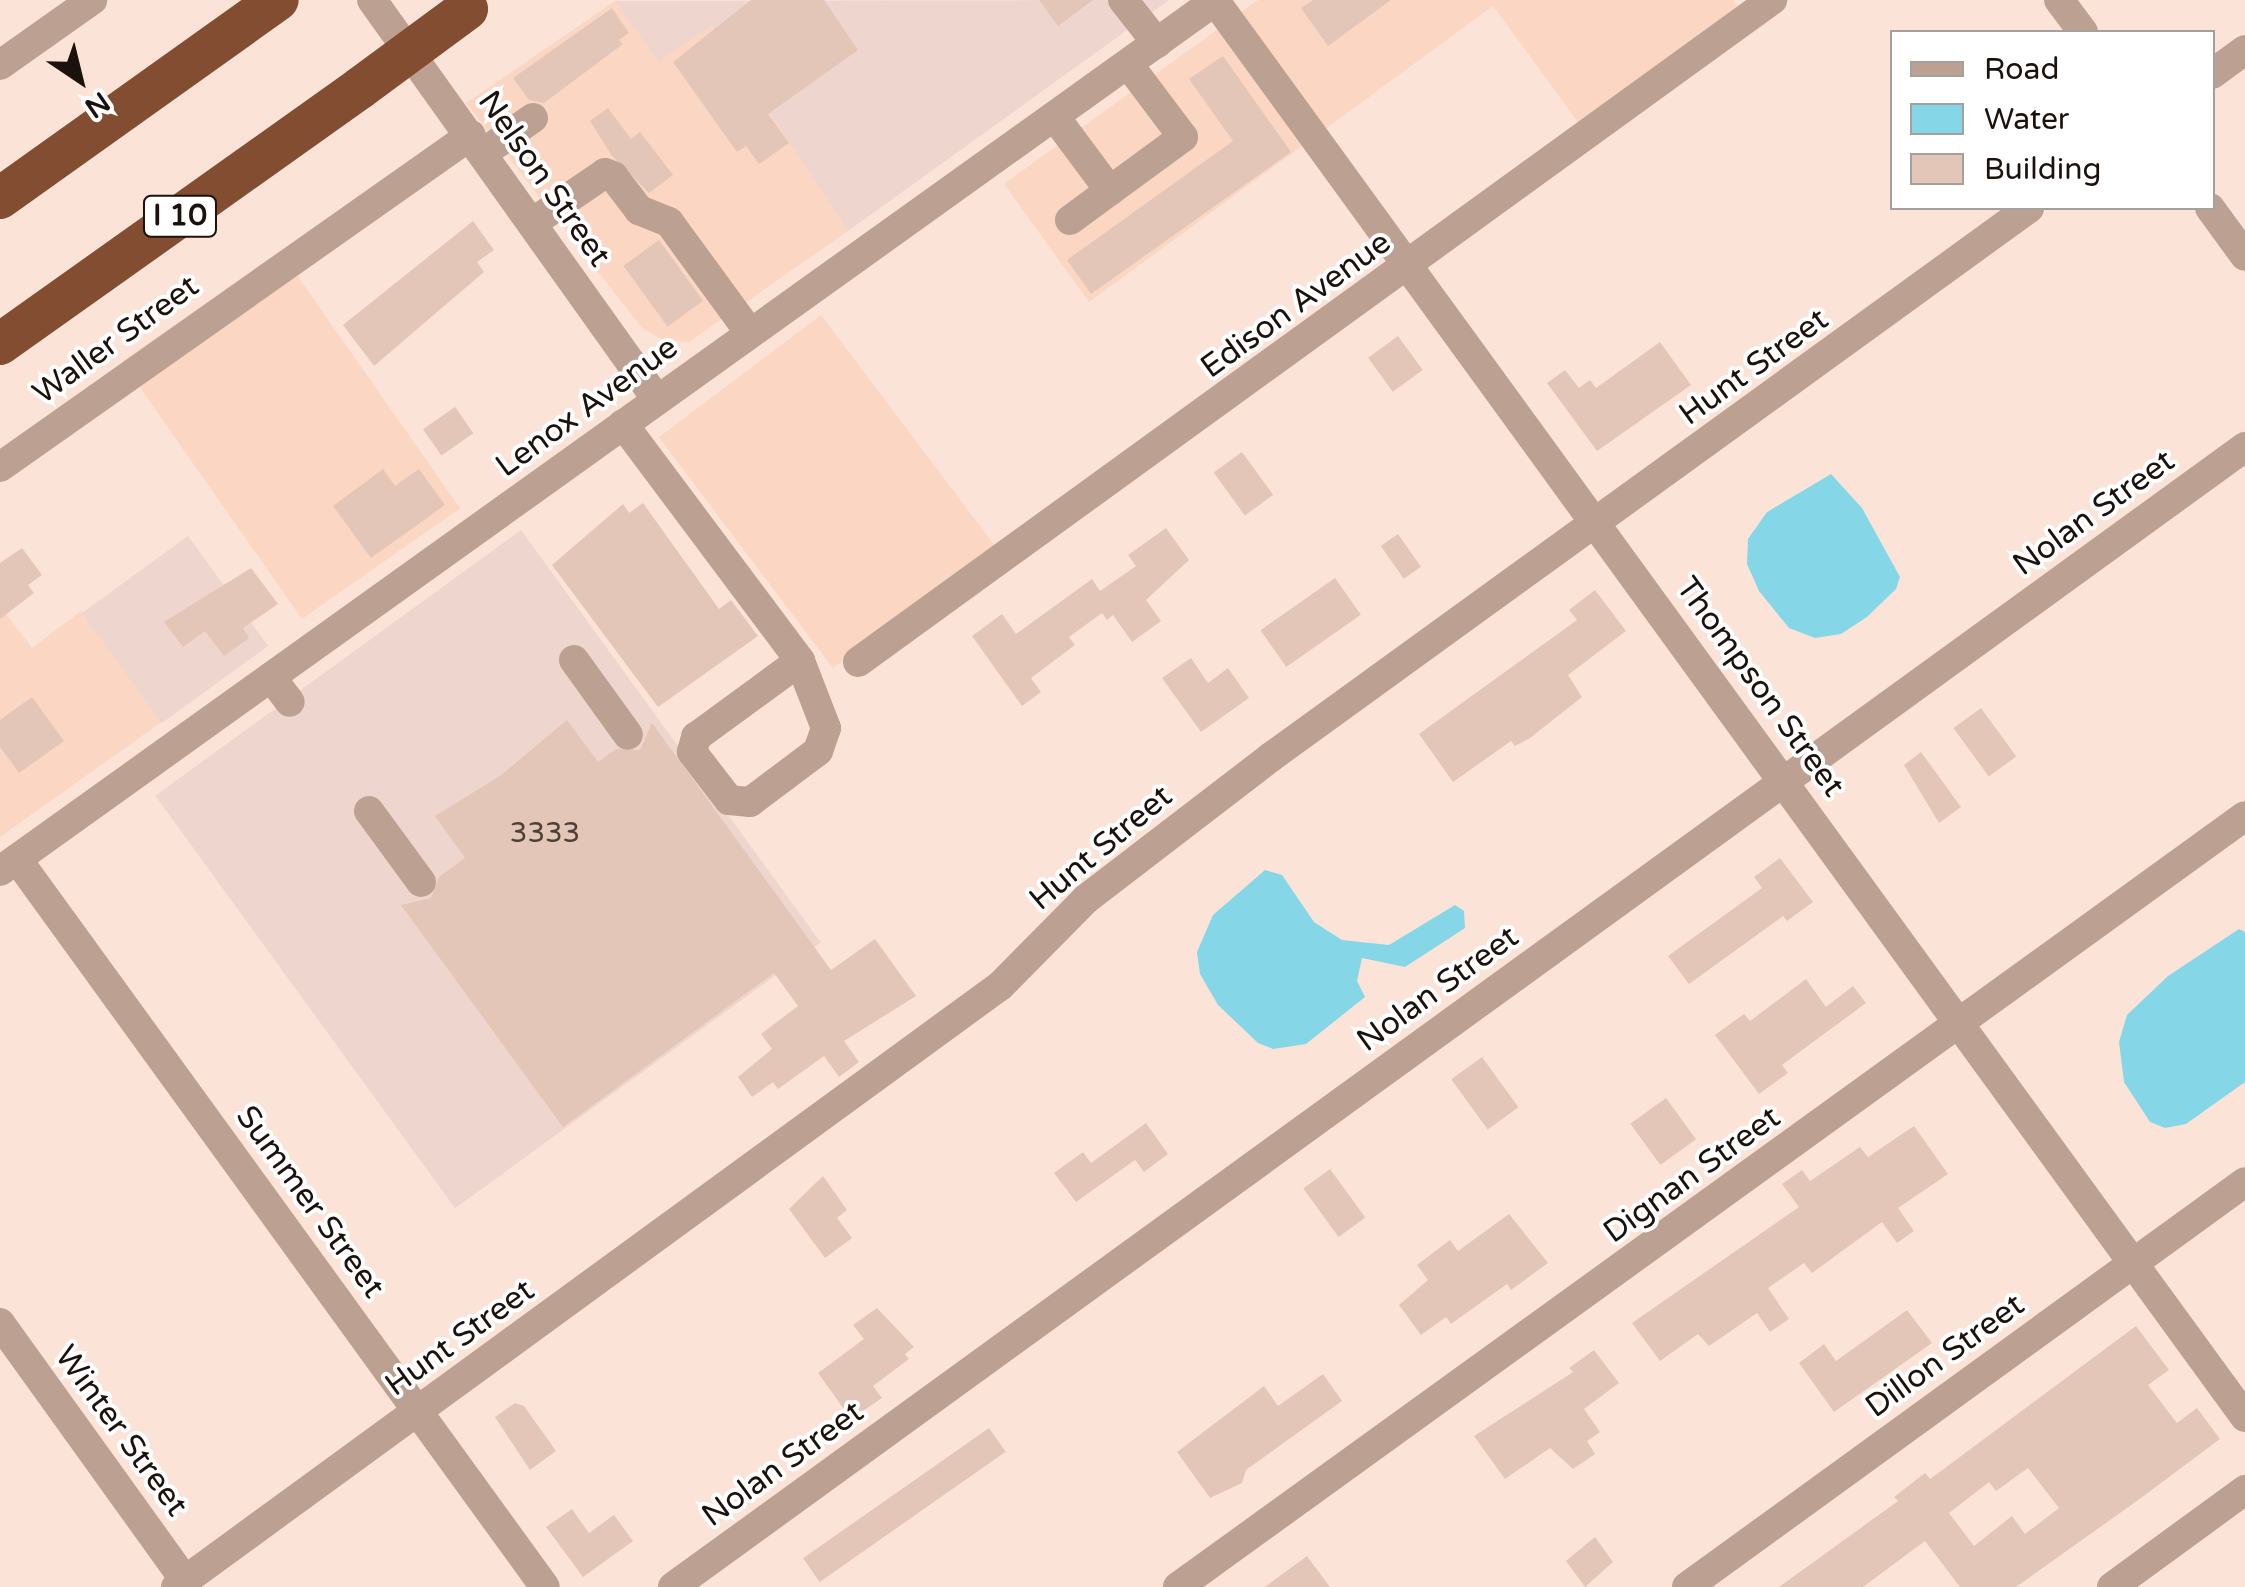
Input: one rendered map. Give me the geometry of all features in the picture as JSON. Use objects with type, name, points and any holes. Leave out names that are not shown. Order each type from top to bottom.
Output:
[{"type":"highway","points":[[0,198],[278,0]]},
{"type":"highway","name":"I 10","points":[[0,344],[473,4]]},
{"type":"street","points":[[0,65],[92,0]]},
{"type":"street","name":"Nelson Street","points":[[372,0],[657,400]]},
{"type":"street","points":[[1123,0],[1156,42]]},
{"type":"street","name":"Lenox Avenue","points":[[9,865],[1215,0]]},
{"type":"street","name":"Thompson Street","points":[[1215,0],[2245,1417]]},
{"type":"street","name":"Edison Avenue","points":[[858,662],[1410,266],[1772,0]]},
{"type":"street","points":[[2059,0],[2081,30]]},
{"type":"street","points":[[2215,72],[2245,50]]},
{"type":"street","points":[[1070,220],[1183,137],[1128,64]]},
{"type":"street","points":[[1054,117],[1110,190]]},
{"type":"street","name":"Waller Street","points":[[0,467],[477,144],[533,118]]},
{"type":"street","points":[[532,223],[605,173],[613,176],[639,210],[669,222],[750,333]]},
{"type":"street","name":"Hunt Street","points":[[180,1584],[1000,986],[1086,898],[1271,757],[1574,534],[1598,524],[2027,210]]},
{"type":"street","points":[[2211,210],[2245,256]]},
{"type":"street","points":[[623,424],[800,661],[826,728],[818,752],[750,802],[730,800],[692,752],[696,736],[800,661]]},
{"type":"street","name":"Nolan Street","points":[[673,1587],[2245,448]]},
{"type":"street","points":[[477,529],[496,554]]},
{"type":"street","points":[[574,660],[628,735]]},
{"type":"street","points":[[270,677],[290,702]]},
{"type":"street","points":[[369,810],[422,882]]},
{"type":"street","name":"Dignan Street","points":[[1178,1587],[1963,1024],[2245,816]]},
{"type":"street","name":"Summer Street","points":[[9,865],[545,1587]]},
{"type":"street","name":"Dillon Street","points":[[1686,1587],[2245,1182]]},
{"type":"street","name":"Winter Street","points":[[0,1322],[180,1584]]},
{"type":"street","points":[[2112,1587],[2245,1490]]},
{"type":"shaded area","points":[[1169,0],[848,231],[712,25],[659,62],[615,1]]},
{"type":"shaded area","points":[[1258,0],[1733,0],[1753,27],[1594,144],[1493,6],[1089,302],[1004,184]]},
{"type":"shaded area","points":[[615,1],[659,61],[712,24],[848,231],[689,342],[663,340],[642,328],[466,103]]},
{"type":"shaded area","points":[[280,251],[460,508],[302,619],[122,362]]},
{"type":"shaded area","points":[[821,315],[995,546],[833,668],[659,437]]},
{"type":"shaded area","points":[[521,530],[821,943],[455,1208],[155,796]]},
{"type":"shaded area","points":[[188,536],[268,646],[162,723],[82,613]]},
{"type":"shaded area","points":[[0,606],[32,648],[81,611],[163,721],[0,837]]},
{"type":"water","points":[[1831,474],[1862,508],[1900,577],[1896,589],[1867,617],[1841,634],[1815,638],[1789,628],[1759,591],[1747,564],[1748,539],[1767,512]]},
{"type":"water","points":[[1265,870],[1282,875],[1314,922],[1342,940],[1389,945],[1455,905],[1464,911],[1465,928],[1405,967],[1362,958],[1357,981],[1365,997],[1306,1044],[1273,1049],[1258,1043],[1218,1005],[1200,974],[1197,952],[1213,915]]},
{"type":"water","points":[[2239,929],[2245,932],[2245,1082],[2186,1124],[2165,1128],[2150,1122],[2124,1082],[2119,1042],[2127,1015],[2168,976]]},
{"type":"building","points":[[751,0],[824,0],[858,50],[768,114],[789,143],[759,164],[746,146],[737,152],[673,62]]},
{"type":"building","points":[[1039,0],[1093,0],[1058,26]]},
{"type":"building","points":[[1313,0],[1391,0],[1328,46],[1301,8]]},
{"type":"building","points":[[612,8],[629,33],[619,40],[623,44],[544,103],[529,100],[513,78]]},
{"type":"building","points":[[1223,56],[1291,152],[1091,294],[1067,260],[1233,141],[1189,79]]},
{"type":"building","points":[[608,108],[631,139],[640,132],[673,175],[649,193],[612,156],[590,121]]},
{"type":"building","points":[[473,221],[494,250],[477,262],[484,272],[374,366],[343,325]]},
{"type":"building","points":[[659,240],[703,301],[667,327],[623,266]]},
{"type":"building","points":[[1398,336],[1423,370],[1393,392],[1368,358]]},
{"type":"building","points":[[1660,342],[1691,385],[1597,451],[1547,383],[1565,370],[1579,388],[1590,380],[1596,388]]},
{"type":"building","points":[[455,407],[473,433],[441,456],[423,429]]},
{"type":"building","points":[[1242,452],[1273,495],[1245,515],[1214,473]]},
{"type":"building","points":[[383,469],[395,486],[419,469],[445,505],[371,558],[333,506]]},
{"type":"building","points":[[643,503],[719,609],[731,600],[758,636],[658,707],[552,565],[623,504],[629,513]]},
{"type":"building","points":[[1166,528],[1189,560],[1146,600],[1161,621],[1132,642],[1113,615],[1107,620],[1102,613],[1069,637],[1075,645],[1031,678],[1041,692],[1022,706],[972,636],[1002,614],[1016,634],[1092,579],[1100,591],[1136,566],[1128,555]]},
{"type":"building","points":[[1398,534],[1421,567],[1404,579],[1381,546]]},
{"type":"building","points":[[22,548],[42,575],[28,585],[34,593],[0,619],[0,563]]},
{"type":"building","points":[[251,568],[278,604],[243,628],[249,638],[224,656],[205,631],[183,647],[164,622]]},
{"type":"building","points":[[1335,578],[1361,615],[1286,667],[1260,630]]},
{"type":"building","points":[[1595,590],[1626,631],[1568,675],[1582,697],[1530,738],[1515,746],[1511,741],[1453,782],[1419,734],[1577,620],[1569,610]]},
{"type":"building","points":[[1191,658],[1208,683],[1228,668],[1249,698],[1201,732],[1162,678]]},
{"type":"building","points":[[32,697],[64,741],[19,773],[0,747],[0,720]]},
{"type":"building","points":[[1981,708],[2016,757],[1989,777],[1953,728]]},
{"type":"building","points":[[567,720],[598,762],[616,749],[640,750],[652,723],[831,970],[875,939],[916,996],[844,1041],[859,1062],[839,1077],[824,1056],[778,1089],[773,1082],[752,1097],[738,1077],[772,1049],[761,1034],[798,1006],[774,973],[563,1127],[401,905],[431,898],[439,877],[465,858],[435,816],[500,776]]},
{"type":"building","points":[[1921,752],[1961,807],[1939,823],[1904,765]]},
{"type":"building","points":[[1780,858],[1813,902],[1787,921],[1783,916],[1689,984],[1668,956],[1762,888],[1754,877]]},
{"type":"building","points":[[1806,979],[1826,1007],[1853,986],[1866,1003],[1782,1065],[1788,1073],[1759,1094],[1715,1035],[1744,1014],[1750,1021]]},
{"type":"building","points":[[1482,1057],[1518,1107],[1488,1129],[1451,1079]]},
{"type":"building","points":[[1666,1098],[1696,1139],[1660,1165],[1630,1124]]},
{"type":"building","points":[[1146,1123],[1168,1154],[1144,1172],[1135,1160],[1076,1202],[1054,1173],[1083,1152],[1091,1163]]},
{"type":"building","points":[[1914,1126],[1948,1174],[1898,1208],[1914,1231],[1897,1243],[1882,1222],[1812,1273],[1804,1263],[1768,1288],[1789,1319],[1770,1332],[1757,1313],[1709,1346],[1698,1334],[1660,1361],[1632,1323],[1799,1207],[1782,1184],[1802,1170],[1810,1181],[1860,1147],[1868,1157]]},
{"type":"building","points":[[1330,1169],[1365,1218],[1339,1237],[1303,1188]]},
{"type":"building","points":[[823,1176],[847,1210],[837,1218],[852,1238],[825,1258],[789,1209]]},
{"type":"building","points":[[1509,1214],[1548,1263],[1511,1290],[1507,1284],[1451,1324],[1446,1317],[1421,1335],[1399,1305],[1428,1280],[1417,1265],[1450,1240],[1458,1251]]},
{"type":"building","points":[[877,1308],[914,1347],[905,1354],[909,1359],[873,1386],[882,1398],[851,1419],[818,1373],[864,1339],[853,1325]]},
{"type":"building","points":[[1907,1310],[1932,1343],[1834,1412],[1799,1363],[1824,1344],[1836,1361]]},
{"type":"building","points":[[2136,1326],[2169,1370],[2148,1385],[2177,1423],[2197,1408],[2220,1439],[2141,1498],[2016,1587],[1960,1587],[1925,1541],[1863,1587],[1779,1587],[1898,1501],[1894,1497],[1925,1473],[1930,1479]],"holes":[[[2028,1468],[2059,1508],[2025,1534],[2012,1516],[1974,1546],[1949,1513],[1989,1482],[1996,1491]]]},
{"type":"building","points":[[1594,1350],[1619,1383],[1584,1409],[1600,1432],[1587,1441],[1595,1454],[1573,1469],[1550,1448],[1505,1479],[1474,1436],[1573,1372],[1569,1368]]},
{"type":"building","points":[[1323,1374],[1342,1401],[1246,1470],[1242,1483],[1210,1498],[1177,1452],[1264,1386],[1278,1406]]},
{"type":"building","points":[[515,1403],[524,1406],[556,1451],[530,1470],[495,1417]]},
{"type":"building","points":[[989,1428],[1006,1452],[820,1582],[803,1558]]},
{"type":"building","points":[[572,1509],[589,1533],[614,1515],[633,1541],[583,1577],[546,1527]]},
{"type":"building","points":[[1595,1537],[1613,1562],[1585,1587],[1566,1561]]},
{"type":"building","points":[[1307,1556],[1330,1587],[1265,1587]]}]
